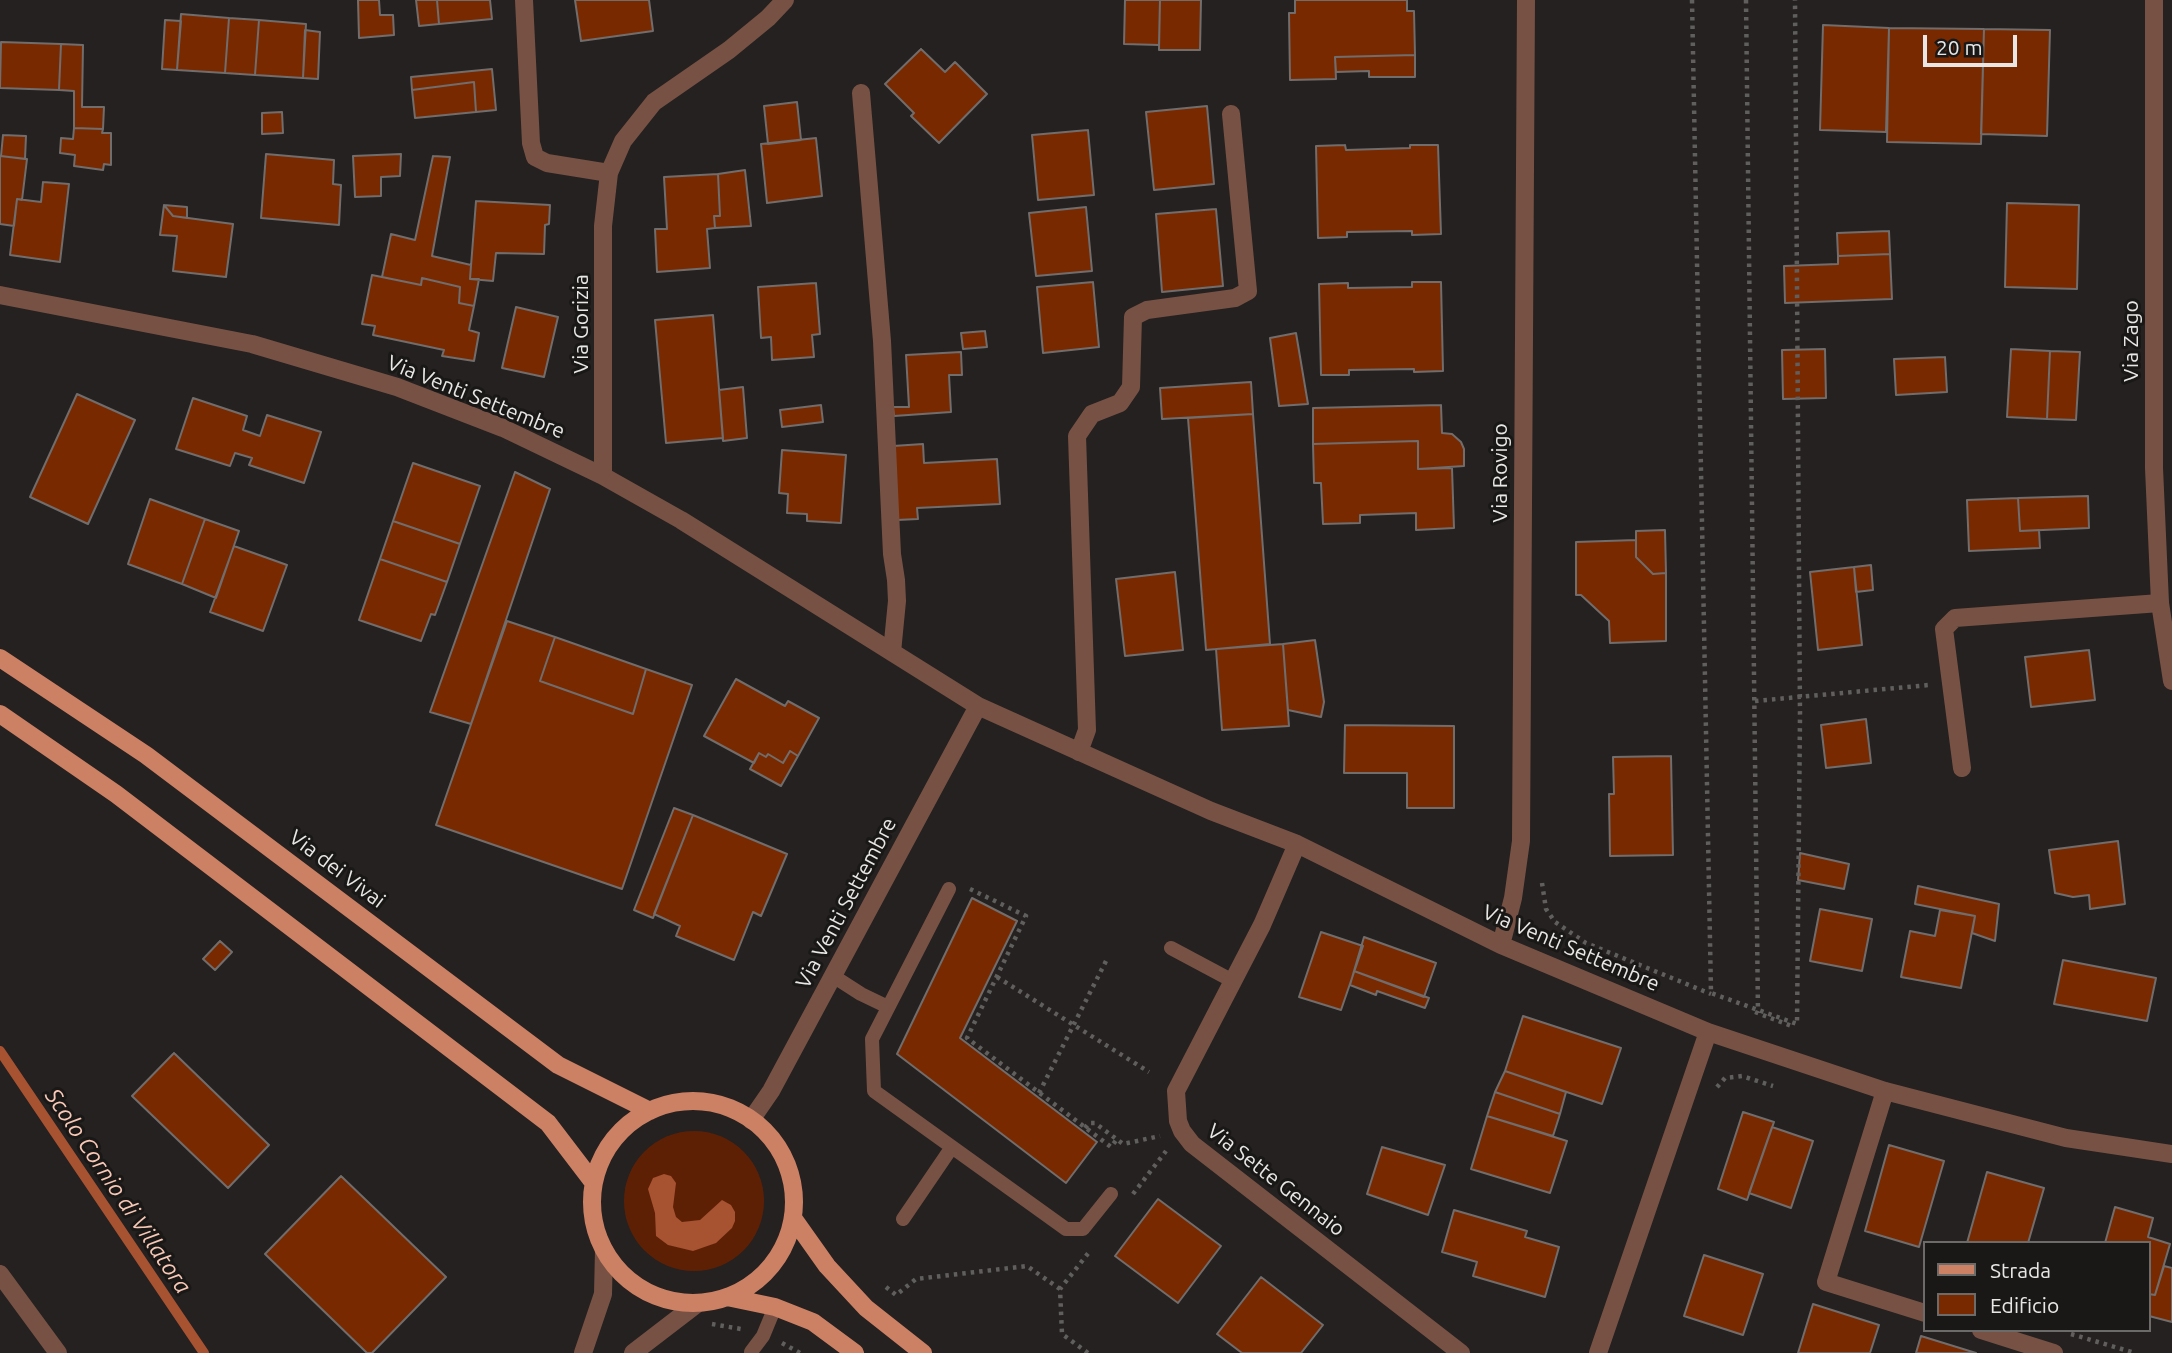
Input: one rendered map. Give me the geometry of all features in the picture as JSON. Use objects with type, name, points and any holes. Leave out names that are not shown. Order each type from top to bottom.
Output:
[{"type":"main road","name":"Via dei Vivai","points":[[0,658],[146,755],[558,1065],[650,1111]]},
{"type":"main road","points":[[0,714],[137,810],[548,1123],[593,1182]]},
{"type":"main road","points":[[702,1102],[727,1107],[751,1120],[772,1139],[786,1162],[793,1190],[793,1218],[786,1244],[771,1267],[751,1285],[727,1297],[698,1303],[668,1300],[640,1289],[617,1269],[604,1250],[592,1213],[593,1182],[604,1153],[624,1129],[650,1111],[675,1103],[702,1102]]},
{"type":"main road","points":[[793,1218],[827,1266],[866,1308],[923,1353]]},
{"type":"main road","points":[[727,1297],[775,1307],[813,1322],[855,1353]]},
{"type":"street","points":[[524,0],[531,143],[535,157],[547,163],[609,173]]},
{"type":"street","name":"Via Gorizia","points":[[603,476],[603,226],[609,173],[623,141],[654,102],[729,50],[768,18],[785,0]]},
{"type":"street","name":"Via Rovigo","points":[[1501,945],[1513,898],[1521,841],[1526,0]]},
{"type":"street","name":"Via Zago","points":[[2154,0],[2154,468],[2160,603],[2172,681]]},
{"type":"street","points":[[861,93],[882,341],[892,554],[897,601],[892,652]]},
{"type":"street","points":[[1079,752],[1087,730],[1077,436],[1092,414],[1120,403],[1131,387],[1133,317],[1147,310],[1235,298],[1248,291],[1231,114]]},
{"type":"street","name":"Via Venti Settembre","points":[[0,295],[252,344],[397,387],[503,428],[603,476],[704,534],[978,706],[1211,811],[1297,844],[1501,945],[1708,1032],[1885,1091],[2066,1138],[2172,1154]]},
{"type":"street","points":[[1962,768],[1944,629],[1955,618],[2160,603]]},
{"type":"street","name":"Via Venti Settembre","points":[[751,1120],[771,1091],[978,706]]},
{"type":"street","name":"Via Sette Gennaio","points":[[1297,844],[1262,925],[1231,980],[1176,1091],[1178,1121],[1192,1144],[1461,1353]]},
{"type":"street","points":[[1598,1353],[1708,1032]]},
{"type":"street","points":[[1885,1091],[1826,1282],[1924,1313]]},
{"type":"street","points":[[583,1353],[603,1294],[604,1250]]},
{"type":"street","points":[[0,1274],[58,1353]]},
{"type":"street","points":[[633,1353],[698,1303]]},
{"type":"street","points":[[1987,1332],[2054,1353]]},
{"type":"lane","points":[[949,889],[872,1039],[874,1091],[1066,1229],[1083,1229],[1111,1194]]},
{"type":"lane","points":[[1171,948],[1231,980]]},
{"type":"lane","points":[[833,976],[888,1007]]},
{"type":"lane","points":[[903,1219],[952,1147]]},
{"type":"lane","points":[[751,1352],[763,1336],[775,1307]]},
{"type":"path","points":[[1692,0],[1711,993],[1794,1027]]},
{"type":"path","points":[[1746,0],[1758,1012]]},
{"type":"path","points":[[1542,881],[1546,909],[1550,916],[1586,943],[1758,1012],[1797,1024],[1800,702],[1795,0]]},
{"type":"path","points":[[1755,701],[1951,683]]},
{"type":"path","points":[[949,889],[953,881],[1026,916],[967,1038],[1111,1147],[1117,1139]]},
{"type":"path","points":[[1039,1093],[1106,961]]},
{"type":"path","points":[[997,977],[1149,1072]]},
{"type":"path","points":[[1714,1093],[1725,1079],[1742,1076],[1773,1086]]},
{"type":"path","points":[[1085,1128],[1089,1123],[1095,1123],[1123,1144],[1182,1131]]},
{"type":"path","points":[[886,1287],[896,1295],[916,1279],[1027,1266],[1060,1289],[1062,1334],[1088,1353]]},
{"type":"path","points":[[709,1324],[747,1330],[763,1336]]},
{"type":"path","points":[[2067,1332],[2135,1353]]},
{"type":"shaded area","points":[[694,1131],[721,1136],[743,1152],[759,1174],[764,1201],[759,1228],[743,1250],[721,1266],[694,1271],[667,1266],[645,1250],[629,1228],[624,1201],[629,1174],[645,1152],[667,1136]]},
{"type":"shaded area","points":[[664,1174],[671,1176],[676,1183],[673,1207],[676,1217],[682,1222],[700,1220],[722,1200],[731,1205],[735,1212],[732,1228],[716,1243],[693,1251],[668,1245],[656,1236],[655,1213],[648,1189],[653,1178]]},
{"type":"building","points":[[358,0],[379,0],[380,15],[393,15],[394,35],[359,38]]},
{"type":"building","points":[[416,0],[437,0],[439,24],[419,26]]},
{"type":"building","points":[[437,0],[490,0],[492,19],[439,24]]},
{"type":"building","points":[[575,0],[649,0],[653,31],[581,41]]},
{"type":"building","points":[[1125,0],[1160,0],[1159,45],[1124,44]]},
{"type":"building","points":[[1160,0],[1201,0],[1200,50],[1159,50]]},
{"type":"building","points":[[1295,0],[1407,0],[1407,11],[1414,11],[1415,55],[1335,57],[1336,79],[1290,80],[1289,13],[1295,13]]},
{"type":"building","points":[[181,14],[229,18],[225,73],[177,70]]},
{"type":"building","points":[[229,18],[259,20],[255,75],[225,73]]},
{"type":"building","points":[[165,20],[181,21],[177,70],[162,69]]},
{"type":"building","points":[[259,20],[306,24],[303,78],[255,75]]},
{"type":"building","points":[[1823,25],[1889,28],[1886,132],[1820,130]]},
{"type":"building","points":[[1889,28],[1984,29],[1981,144],[1887,142]]},
{"type":"building","points":[[1984,29],[2050,30],[2047,136],[1981,134]]},
{"type":"building","points":[[305,30],[320,32],[318,79],[303,78]]},
{"type":"building","points":[[1,42],[61,44],[59,90],[0,88]]},
{"type":"building","points":[[61,44],[83,45],[82,107],[104,107],[103,129],[74,128],[74,91],[59,90]]},
{"type":"building","points":[[921,49],[945,72],[955,62],[987,94],[939,143],[911,116],[914,113],[885,84]]},
{"type":"building","points":[[1415,55],[1415,77],[1369,77],[1369,71],[1336,72],[1335,57]]},
{"type":"building","points":[[492,69],[496,110],[476,112],[474,82],[412,90],[411,77]]},
{"type":"building","points":[[474,82],[476,112],[415,118],[412,90]]},
{"type":"building","points":[[797,102],[801,140],[768,144],[764,106]]},
{"type":"building","points":[[1207,106],[1214,184],[1154,190],[1146,112]]},
{"type":"building","points":[[282,112],[283,133],[262,134],[262,113]]},
{"type":"building","points":[[74,128],[103,129],[102,133],[111,133],[111,165],[104,164],[103,170],[74,166],[75,155],[60,153],[61,138],[73,139]]},
{"type":"building","points":[[1088,130],[1094,195],[1038,200],[1032,135]]},
{"type":"building","points":[[3,135],[26,136],[25,159],[1,156]]},
{"type":"building","points":[[816,138],[822,196],[767,203],[761,144]]},
{"type":"building","points":[[1345,145],[1346,150],[1438,145],[1441,234],[1412,235],[1412,231],[1347,232],[1347,237],[1318,238],[1316,146]]},
{"type":"building","points":[[266,154],[334,160],[333,184],[341,185],[339,225],[261,218]]},
{"type":"building","points":[[401,154],[400,176],[381,177],[381,196],[355,197],[353,156]]},
{"type":"building","points":[[0,156],[27,159],[22,200],[17,199],[14,226],[0,224]]},
{"type":"building","points":[[433,156],[450,157],[432,256],[471,265],[470,279],[479,279],[474,306],[459,303],[460,287],[422,278],[421,285],[382,277],[391,234],[415,240]]},
{"type":"building","points":[[745,170],[751,226],[715,228],[714,216],[720,216],[718,174]]},
{"type":"building","points":[[718,174],[720,216],[714,216],[715,228],[707,229],[710,268],[657,272],[655,229],[667,229],[664,177]]},
{"type":"building","points":[[43,182],[69,184],[60,262],[10,255],[17,199],[41,202]]},
{"type":"building","points":[[476,201],[550,205],[549,224],[545,225],[544,254],[496,253],[493,281],[470,279]]},
{"type":"building","points":[[2007,203],[2079,205],[2077,289],[2005,287]]},
{"type":"building","points":[[164,205],[187,207],[187,218],[173,216]]},
{"type":"building","points":[[164,205],[173,216],[233,224],[226,277],[173,271],[177,236],[160,235]]},
{"type":"building","points":[[1086,207],[1092,271],[1036,276],[1029,213]]},
{"type":"building","points":[[1216,209],[1223,286],[1162,292],[1156,214]]},
{"type":"building","points":[[1889,231],[1890,254],[1838,256],[1837,233]]},
{"type":"building","points":[[1890,254],[1892,299],[1785,303],[1784,266],[1838,264],[1838,256]]},
{"type":"building","points":[[372,275],[421,285],[422,278],[460,287],[459,303],[474,306],[469,330],[479,333],[474,361],[442,356],[444,350],[373,335],[375,326],[362,324]]},
{"type":"building","points":[[1093,282],[1099,347],[1043,353],[1037,287]]},
{"type":"building","points":[[1412,282],[1441,282],[1443,371],[1349,370],[1349,375],[1321,375],[1319,284],[1348,283],[1348,288],[1412,287]]},
{"type":"building","points":[[816,283],[820,334],[812,335],[814,357],[772,360],[771,337],[761,338],[758,287]]},
{"type":"building","points":[[516,307],[558,317],[544,377],[502,368]]},
{"type":"building","points":[[713,315],[723,438],[666,443],[655,320]]},
{"type":"building","points":[[985,331],[987,347],[963,349],[961,333]]},
{"type":"building","points":[[1296,333],[1308,404],[1279,406],[1270,338]]},
{"type":"building","points":[[1825,349],[1826,398],[1783,399],[1782,350]]},
{"type":"building","points":[[2011,349],[2050,351],[2047,419],[2007,417]]},
{"type":"building","points":[[2050,351],[2080,352],[2076,420],[2047,419]]},
{"type":"building","points":[[961,352],[962,375],[949,375],[951,412],[894,416],[893,407],[909,407],[906,355]]},
{"type":"building","points":[[1945,357],[1947,392],[1896,395],[1894,359]]},
{"type":"building","points":[[1251,382],[1253,414],[1162,419],[1160,388]]},
{"type":"building","points":[[743,387],[747,438],[723,441],[719,390]]},
{"type":"building","points":[[77,394],[135,420],[88,524],[30,497]]},
{"type":"building","points":[[193,398],[247,416],[243,430],[260,436],[267,415],[321,432],[304,483],[249,465],[252,458],[235,453],[230,466],[176,449]]},
{"type":"building","points":[[821,405],[823,422],[782,427],[780,410]]},
{"type":"building","points":[[1441,405],[1442,433],[1452,434],[1461,442],[1464,449],[1464,466],[1418,469],[1418,441],[1313,444],[1313,408]]},
{"type":"building","points":[[1253,414],[1270,644],[1206,650],[1188,418]]},
{"type":"building","points":[[1418,441],[1418,469],[1452,468],[1454,528],[1416,530],[1416,513],[1360,515],[1360,523],[1323,524],[1321,483],[1314,483],[1313,444]]},
{"type":"building","points":[[923,444],[924,463],[997,459],[1000,504],[917,508],[918,519],[897,520],[893,446]]},
{"type":"building","points":[[782,450],[846,455],[841,523],[807,521],[807,514],[787,513],[788,494],[779,493]]},
{"type":"building","points":[[413,463],[480,486],[460,544],[393,521]]},
{"type":"building","points":[[515,472],[550,489],[471,724],[430,712]]},
{"type":"building","points":[[2088,496],[2089,528],[2020,531],[2018,498]]},
{"type":"building","points":[[2018,498],[2020,531],[2039,530],[2040,548],[1969,551],[1967,500]]},
{"type":"building","points":[[150,499],[205,519],[182,584],[128,564]]},
{"type":"building","points":[[205,519],[239,531],[216,598],[182,584]]},
{"type":"building","points":[[393,521],[460,544],[447,582],[380,559]]},
{"type":"building","points":[[1665,530],[1666,573],[1653,574],[1636,557],[1636,531]]},
{"type":"building","points":[[1636,540],[1636,557],[1653,574],[1666,573],[1666,641],[1610,643],[1609,621],[1581,595],[1576,595],[1576,542]]},
{"type":"building","points":[[234,546],[287,565],[263,631],[210,612]]},
{"type":"building","points":[[380,559],[447,582],[435,615],[431,614],[421,641],[359,620]]},
{"type":"building","points":[[1871,565],[1873,590],[1856,592],[1854,567]]},
{"type":"building","points":[[1854,567],[1862,645],[1818,650],[1810,572]]},
{"type":"building","points":[[1175,572],[1183,650],[1125,656],[1116,579]]},
{"type":"building","points":[[507,621],[555,637],[540,681],[633,714],[646,669],[692,685],[622,889],[436,825]]},
{"type":"building","points":[[555,637],[646,669],[633,714],[540,681]]},
{"type":"building","points":[[1315,640],[1324,702],[1321,717],[1288,710],[1283,644]]},
{"type":"building","points":[[1283,644],[1289,726],[1222,730],[1216,649]]},
{"type":"building","points":[[2089,650],[2095,700],[2031,707],[2025,657]]},
{"type":"building","points":[[736,679],[785,706],[788,701],[819,718],[798,756],[790,751],[783,763],[768,754],[766,757],[759,753],[754,763],[704,736]]},
{"type":"building","points":[[1866,719],[1871,763],[1826,768],[1821,725]]},
{"type":"building","points":[[1345,725],[1454,726],[1454,808],[1407,808],[1407,773],[1344,773]]},
{"type":"building","points":[[790,751],[798,756],[781,786],[750,769],[759,753],[766,757],[768,754],[783,763]]},
{"type":"building","points":[[1671,756],[1673,855],[1610,856],[1609,794],[1614,794],[1613,757]]},
{"type":"building","points":[[674,808],[693,815],[653,918],[634,910]]},
{"type":"building","points":[[693,815],[787,854],[761,916],[753,912],[734,960],[676,936],[680,926],[654,914]]},
{"type":"building","points":[[2118,841],[2125,904],[2090,909],[2089,895],[2073,897],[2055,893],[2049,850]]},
{"type":"building","points":[[1800,853],[1849,864],[1844,889],[1798,880]]},
{"type":"building","points":[[1918,886],[1999,904],[1995,941],[1972,933],[1975,916],[1915,904]]},
{"type":"building","points":[[972,898],[1017,921],[960,1038],[1097,1142],[1066,1183],[897,1054]]},
{"type":"building","points":[[1820,909],[1872,919],[1862,971],[1810,961]]},
{"type":"building","points":[[1940,910],[1975,916],[1961,988],[1901,977],[1910,931],[1935,936]]},
{"type":"building","points":[[1321,932],[1363,946],[1341,1010],[1299,997]]},
{"type":"building","points":[[1364,937],[1436,963],[1424,997],[1354,971]]},
{"type":"building","points":[[220,941],[232,952],[215,970],[203,959]]},
{"type":"building","points":[[2063,960],[2156,978],[2147,1021],[2054,1004]]},
{"type":"building","points":[[1354,971],[1429,998],[1425,1008],[1377,991],[1376,995],[1350,985]]},
{"type":"building","points":[[1523,1016],[1621,1048],[1602,1104],[1505,1071]]},
{"type":"building","points":[[174,1053],[269,1145],[228,1188],[132,1096]]},
{"type":"building","points":[[1505,1071],[1566,1092],[1560,1114],[1495,1092]]},
{"type":"building","points":[[1495,1092],[1560,1114],[1553,1136],[1487,1116]]},
{"type":"building","points":[[1743,1112],[1774,1122],[1747,1200],[1718,1189]]},
{"type":"building","points":[[1487,1116],[1567,1141],[1550,1193],[1471,1169]]},
{"type":"building","points":[[1772,1127],[1813,1141],[1791,1208],[1749,1193]]},
{"type":"building","points":[[1889,1145],[1944,1161],[1919,1247],[1865,1231]]},
{"type":"building","points":[[1382,1147],[1445,1165],[1428,1215],[1367,1194]]},
{"type":"building","points":[[1987,1172],[2044,1188],[2029,1241],[1968,1241]]},
{"type":"building","points":[[341,1176],[446,1277],[372,1353],[367,1353],[265,1254]]},
{"type":"building","points":[[1158,1199],[1221,1246],[1178,1303],[1115,1256]]},
{"type":"building","points":[[2115,1207],[2153,1218],[2148,1237],[2170,1244],[2155,1295],[2151,1294],[2151,1241],[2106,1241]]},
{"type":"building","points":[[1454,1210],[1527,1231],[1525,1237],[1559,1247],[1545,1297],[1473,1276],[1477,1262],[1442,1252]]},
{"type":"building","points":[[1704,1255],[1763,1274],[1743,1335],[1684,1316]]},
{"type":"building","points":[[2164,1266],[2172,1268],[2172,1322],[2151,1317],[2151,1294],[2155,1295]]},
{"type":"building","points":[[1261,1277],[1323,1325],[1301,1353],[1242,1353],[1217,1334]]},
{"type":"building","points":[[1813,1304],[1879,1325],[1870,1353],[1798,1353]]},
{"type":"building","points":[[1921,1336],[1976,1353],[1916,1353]]},
{"type":"waterway","name":"Scolo Cornio di Villatora","points":[[0,1051],[204,1353]]}]
